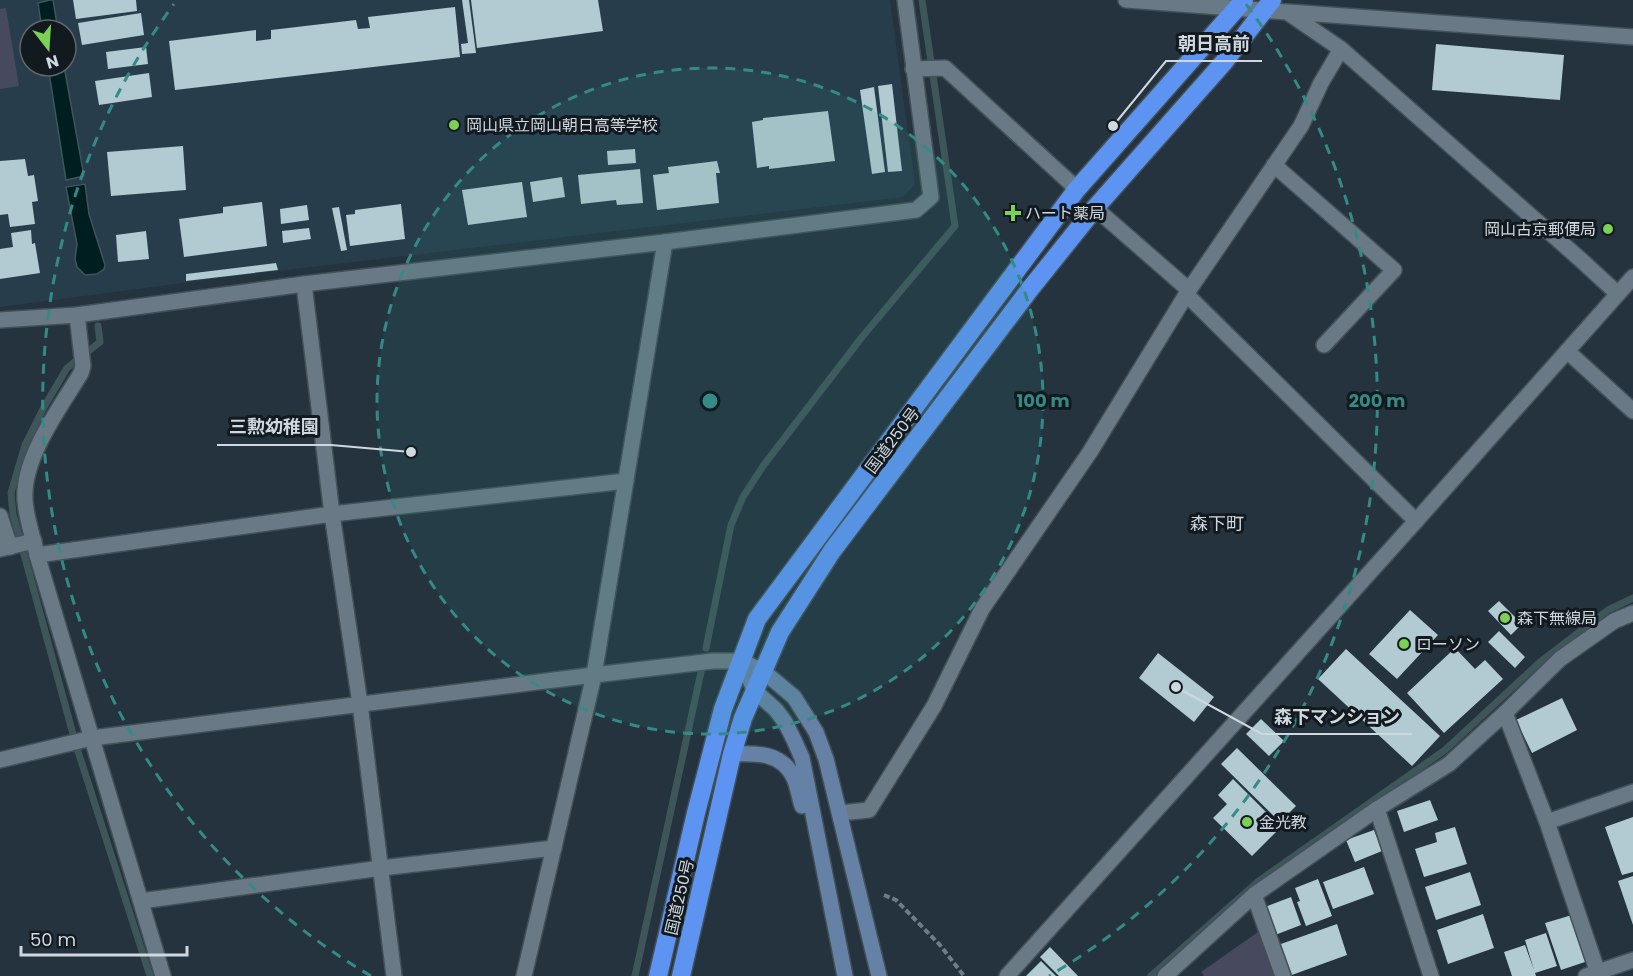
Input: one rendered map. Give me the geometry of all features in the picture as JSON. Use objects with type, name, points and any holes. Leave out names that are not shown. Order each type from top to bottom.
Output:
[{"type":"highway","name":"国道250号","points":[[658,976],[723,709],[757,620],[1077,189],[1240,4]]},
{"type":"highway","name":"国道250号","points":[[681,976],[732,754],[743,718],[780,632],[832,551],[1030,289],[1095,208],[1224,62],[1268,5]]},
{"type":"street","points":[[0,320],[77,315],[304,284],[916,210],[931,198],[918,69],[905,0]]},
{"type":"street","points":[[1126,0],[1268,5],[1287,12],[1341,49],[1618,294]]},
{"type":"street","points":[[1287,12],[1633,37]]},
{"type":"street","points":[[840,813],[869,810],[934,706],[982,609],[1090,453],[1188,292],[1301,126],[1321,83],[1341,49]]},
{"type":"street","points":[[918,69],[945,68],[1077,189]]},
{"type":"street","points":[[1274,165],[1394,270],[1324,345]]},
{"type":"street","points":[[1095,208],[1188,292],[1416,521]]},
{"type":"street","points":[[524,976],[594,675],[664,242]]},
{"type":"street","points":[[1006,976],[1633,277]]},
{"type":"street","points":[[304,284],[332,514],[360,704],[394,976]]},
{"type":"street","points":[[21,547],[27,477],[39,442],[83,366],[77,315]]},
{"type":"street","points":[[1567,351],[1633,411]]},
{"type":"street","points":[[21,547],[626,481]]},
{"type":"street","points":[[0,516],[21,547],[88,739],[163,976]]},
{"type":"street","points":[[1165,976],[1254,895],[1377,809],[1449,764],[1505,714],[1560,659],[1614,621],[1633,613]]},
{"type":"street","points":[[0,760],[88,739],[594,675],[713,661],[741,661],[763,671],[794,697],[816,732],[826,759],[840,813],[879,976]]},
{"type":"street","points":[[741,661],[754,691],[776,710],[802,758],[845,976]]},
{"type":"street","points":[[1505,714],[1547,822],[1594,975],[1633,960]]},
{"type":"street","points":[[732,754],[755,753],[770,756],[784,764],[794,778],[809,831],[819,847]]},
{"type":"street","points":[[1547,822],[1633,792]]},
{"type":"street","points":[[1377,809],[1431,976]]},
{"type":"street","points":[[141,901],[381,868],[554,848]]},
{"type":"street","points":[[1254,895],[1283,976]]},
{"type":"path","points":[[884,895],[896,900],[940,945],[964,976]]},
{"type":"shaded area","name":"岡山県立岡山朝日高等学校","points":[[0,0],[890,0],[915,184],[903,197],[236,276],[0,307]]},
{"type":"shaded area","points":[[53,0],[56,18],[40,18],[38,3]]},
{"type":"shaded area","points":[[6,8],[19,86],[0,89],[0,9]]},
{"type":"shaded area","points":[[50,78],[66,78],[84,176],[66,180]]},
{"type":"shaded area","points":[[85,184],[89,214],[105,265],[104,269],[97,274],[85,275],[77,267],[75,259],[77,244],[66,187]]},
{"type":"shaded area","points":[[1258,932],[1274,976],[1204,976],[1201,972]]},
{"type":"building","points":[[73,0],[136,0],[137,11],[76,18]]},
{"type":"building","points":[[462,0],[469,0],[476,53],[462,54],[461,44],[468,43]]},
{"type":"building","points":[[471,0],[598,0],[603,31],[477,48]]},
{"type":"building","points":[[455,7],[460,57],[175,90],[169,41],[256,30],[256,41],[271,39],[271,30],[356,20],[358,29],[370,28],[368,17]]},
{"type":"building","points":[[141,13],[144,35],[82,45],[78,23]]},
{"type":"building","points":[[1436,44],[1564,55],[1560,100],[1432,90]]},
{"type":"building","points":[[146,47],[148,64],[108,69],[106,52]]},
{"type":"building","points":[[149,73],[152,97],[99,105],[95,81]]},
{"type":"building","points":[[892,84],[902,171],[888,172],[878,86]]},
{"type":"building","points":[[874,87],[885,172],[872,174],[860,90]]},
{"type":"building","points":[[828,111],[835,161],[769,169],[769,166],[757,168],[752,122],[763,120],[763,118]]},
{"type":"building","points":[[183,146],[186,190],[111,196],[107,152]]},
{"type":"building","points":[[635,149],[636,163],[608,165],[607,151]]},
{"type":"building","points":[[25,159],[28,176],[34,175],[38,201],[32,202],[35,224],[10,227],[8,214],[0,215],[0,161]]},
{"type":"building","points":[[717,161],[720,173],[716,173],[719,203],[657,210],[653,175],[669,173],[668,167]]},
{"type":"building","points":[[640,169],[643,203],[617,205],[616,200],[581,204],[578,175]]},
{"type":"building","points":[[562,177],[565,197],[533,202],[530,182]]},
{"type":"building","points":[[522,182],[527,217],[468,225],[462,190]]},
{"type":"building","points":[[262,202],[267,246],[184,257],[179,219],[223,213],[223,207]]},
{"type":"building","points":[[401,204],[405,239],[350,246],[346,215],[355,214],[355,210]]},
{"type":"building","points":[[307,205],[309,220],[281,224],[280,209]]},
{"type":"building","points":[[339,207],[347,250],[341,251],[332,208]]},
{"type":"building","points":[[309,228],[311,239],[283,243],[282,231]]},
{"type":"building","points":[[31,230],[32,244],[35,243],[40,273],[0,279],[0,249],[13,247],[11,233]]},
{"type":"building","points":[[146,231],[149,259],[118,262],[116,235]]},
{"type":"building","points":[[276,263],[278,270],[186,281],[186,274]]},
{"type":"building","name":"森下無線局","points":[[1499,601],[1522,624],[1511,635],[1488,611]]},
{"type":"building","name":"ローソン","points":[[1410,610],[1438,635],[1397,679],[1369,654]]},
{"type":"building","points":[[1499,631],[1525,657],[1515,668],[1488,642]]},
{"type":"building","points":[[1455,648],[1475,669],[1485,660],[1503,679],[1444,733],[1407,693]]},
{"type":"building","points":[[1346,649],[1440,736],[1412,766],[1318,679]]},
{"type":"building","points":[[1158,653],[1214,697],[1194,722],[1139,678]]},
{"type":"building","points":[[1562,698],[1577,730],[1532,753],[1516,720]]},
{"type":"building","points":[[1261,719],[1284,741],[1269,756],[1246,734]]},
{"type":"building","points":[[1237,748],[1296,806],[1280,822],[1221,764]]},
{"type":"building","name":"金光教","points":[[1233,779],[1281,827],[1252,856],[1213,818],[1227,804],[1218,795]]},
{"type":"building","points":[[1430,800],[1438,820],[1404,832],[1397,811]]},
{"type":"building","points":[[1633,817],[1633,872],[1622,875],[1605,827]]},
{"type":"building","points":[[1455,827],[1467,864],[1424,877],[1415,849],[1437,842],[1435,833]]},
{"type":"building","points":[[1374,830],[1382,851],[1355,862],[1346,840]]},
{"type":"building","points":[[1364,867],[1374,894],[1333,909],[1323,882]]},
{"type":"building","points":[[1470,872],[1481,905],[1436,920],[1425,887]]},
{"type":"building","points":[[1633,876],[1633,925],[1618,881]]},
{"type":"building","points":[[1318,879],[1332,916],[1306,926],[1297,902],[1300,901],[1295,888]]},
{"type":"building","points":[[1291,897],[1301,925],[1275,935],[1265,907]]},
{"type":"building","points":[[1483,914],[1494,948],[1448,964],[1437,930]]},
{"type":"building","points":[[1572,915],[1588,961],[1561,970],[1545,923]]},
{"type":"building","points":[[1337,924],[1347,955],[1289,976],[1278,945]]},
{"type":"building","points":[[1546,933],[1557,966],[1535,973],[1536,976],[1512,976],[1504,952],[1525,945],[1534,970],[1525,940]]},
{"type":"building","points":[[1050,947],[1078,976],[1059,976],[1040,957]]},
{"type":"building","points":[[1041,961],[1056,976],[1026,976]]},
{"type":"waterway","points":[[706,648],[731,525],[743,497],[763,466],[862,337],[955,226],[922,0]]},
{"type":"waterway","points":[[98,326],[100,342],[67,368],[44,407],[25,445],[11,493],[13,514],[76,745],[150,976]]},
{"type":"waterway","points":[[1151,976],[1260,880],[1445,750],[1540,662],[1608,610],[1633,598]]},
{"type":"waterway","points":[[635,976],[701,672]]},
{"type":"place","name":"岡山県立岡山朝日高等学校","points":[[454,125]]},
{"type":"place","name":"朝日高前","points":[[1113,126]]},
{"type":"place","name":"ハート薬局","points":[[1013,213]]},
{"type":"place","name":"岡山古京郵便局","points":[[1608,229]]},
{"type":"place","name":"三勲幼稚園","points":[[411,452]]},
{"type":"place","name":"森下無線局","points":[[1505,618]]},
{"type":"place","name":"ローソン","points":[[1404,644]]},
{"type":"place","name":"森下マンション","points":[[1176,687]]},
{"type":"place","name":"金光教","points":[[1247,822]]},
{"type":"district","name":"森下町","points":[[1217,524]]}]
